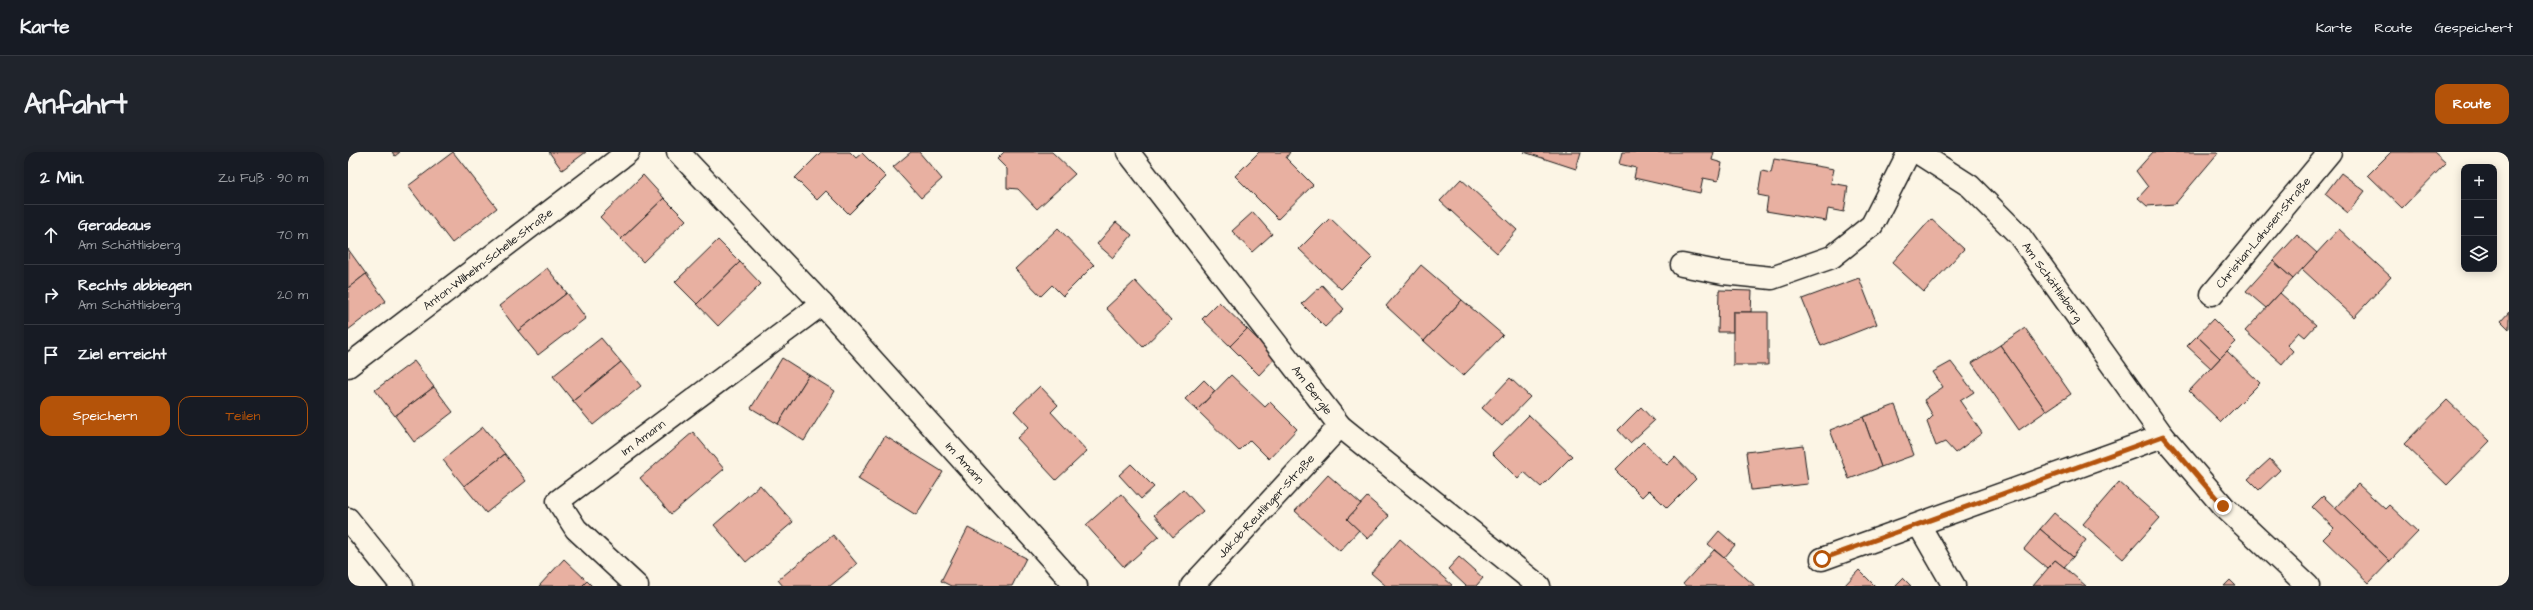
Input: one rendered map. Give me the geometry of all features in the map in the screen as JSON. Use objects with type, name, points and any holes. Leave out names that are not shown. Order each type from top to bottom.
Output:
[{"type":"street","name":"Anton-Wilhelm-Schelle-Straße","points":[[348,366],[628,152]]},
{"type":"street","name":"Im Amann","points":[[678,152],[822,304],[1076,586]]},
{"type":"street","name":"Am Bergle","points":[[1128,152],[1340,426],[1539,586]]},
{"type":"street","points":[[1682,265],[1723,273],[1772,278],[1832,257],[1872,225],[1909,152]]},
{"type":"street","name":"Am Schättlisberg","points":[[1916,152],[1970,186],[2018,235],[2163,436],[2223,506],[2308,586]]},
{"type":"street","name":"Christian-Lahusen-Straße","points":[[2212,294],[2330,152]]},
{"type":"street","name":"Im Amann","points":[[637,586],[576,529],[558,501],[822,304]]},
{"type":"street","name":"Jakob-Reutlinger-Straße","points":[[1192,586],[1340,426]]},
{"type":"street","points":[[1822,559],[1920,525],[2163,436]]},
{"type":"street","points":[[348,519],[402,586]]},
{"type":"street","points":[[1920,525],[1954,586]]},
{"type":"building","points":[[392,152],[400,152],[395,156]]},
{"type":"building","points":[[453,152],[497,208],[452,243],[408,186]]},
{"type":"building","points":[[549,152],[586,152],[562,170]]},
{"type":"building","points":[[821,152],[850,152],[856,158],[862,153],[886,177],[849,214],[826,191],[817,200],[795,178]]},
{"type":"building","points":[[911,152],[919,152],[942,179],[921,198],[893,167]]},
{"type":"building","points":[[1004,152],[1052,152],[1075,174],[1037,209],[1018,189],[1007,188],[1007,169],[997,159]]},
{"type":"building","points":[[1259,152],[1290,152],[1286,158],[1313,185],[1278,219],[1235,176]]},
{"type":"building","points":[[1524,152],[1581,152],[1576,169]]},
{"type":"building","points":[[1622,152],[1714,152],[1712,160],[1722,163],[1718,181],[1703,178],[1700,193],[1634,178],[1636,168],[1619,164]]},
{"type":"building","points":[[2153,152],[2218,153],[2175,204],[2147,206],[2138,198],[2148,187],[2136,171]]},
{"type":"building","points":[[2391,152],[2434,152],[2446,163],[2402,208],[2368,175]]},
{"type":"building","points":[[1774,159],[1834,169],[1831,183],[1848,186],[1844,212],[1828,209],[1826,221],[1766,211],[1768,197],[1758,195],[1762,171],[1771,173]]},
{"type":"building","points":[[2341,173],[2365,191],[2348,213],[2325,194]]},
{"type":"building","points":[[643,175],[664,198],[621,239],[600,217]]},
{"type":"building","points":[[1461,179],[1517,230],[1497,253],[1440,201]]},
{"type":"building","points":[[664,198],[686,220],[643,262],[621,239]]},
{"type":"building","points":[[1253,212],[1272,234],[1252,252],[1232,231]]},
{"type":"building","points":[[1330,218],[1372,258],[1341,289],[1299,249]]},
{"type":"building","points":[[1931,219],[1964,249],[1924,292],[1892,263]]},
{"type":"building","points":[[1116,222],[1132,235],[1113,258],[1097,244]]},
{"type":"building","points":[[1058,228],[1094,265],[1063,296],[1052,285],[1041,296],[1015,269]]},
{"type":"building","points":[[2339,229],[2391,277],[2354,317],[2302,269]]},
{"type":"building","points":[[2297,235],[2317,253],[2293,279],[2273,261]]},
{"type":"building","points":[[718,240],[740,262],[697,304],[675,282]]},
{"type":"building","points":[[348,249],[366,274],[348,288]]},
{"type":"building","points":[[2273,261],[2293,279],[2266,308],[2246,291]]},
{"type":"building","points":[[740,262],[761,284],[718,326],[697,304]]},
{"type":"building","points":[[1421,265],[1462,300],[1424,341],[1386,306]]},
{"type":"building","points":[[547,268],[567,293],[518,331],[499,306]]},
{"type":"building","points":[[366,274],[386,301],[348,330],[348,288]]},
{"type":"building","points":[[1859,278],[1877,324],[1821,346],[1802,299]]},
{"type":"building","points":[[1135,281],[1171,320],[1143,347],[1106,308]]},
{"type":"building","points":[[1322,285],[1344,309],[1325,327],[1302,304]]},
{"type":"building","points":[[1719,290],[1752,291],[1751,312],[1733,312],[1733,332],[1718,332]]},
{"type":"building","points":[[567,293],[586,318],[538,355],[518,331]]},
{"type":"building","points":[[2280,293],[2316,325],[2305,337],[2299,332],[2287,345],[2293,351],[2282,364],[2245,331]]},
{"type":"building","points":[[1462,300],[1503,335],[1463,376],[1424,341]]},
{"type":"building","points":[[1219,302],[1247,329],[1230,346],[1202,319]]},
{"type":"building","points":[[1733,312],[1768,312],[1768,365],[1733,365]]},
{"type":"building","points":[[2509,312],[2509,329],[2501,321]]},
{"type":"building","points":[[2213,319],[2236,342],[2220,358],[2197,336]]},
{"type":"building","points":[[2025,328],[2071,394],[2046,411],[2000,345]]},
{"type":"building","points":[[1247,329],[1276,357],[1259,375],[1230,346]]},
{"type":"building","points":[[2197,336],[2220,358],[2211,368],[2187,346]]},
{"type":"building","points":[[601,338],[621,362],[573,401],[553,376]]},
{"type":"building","points":[[2000,345],[2046,411],[2019,430],[1972,363]]},
{"type":"building","points":[[2227,351],[2260,383],[2221,422],[2189,391]]},
{"type":"building","points":[[782,358],[809,375],[778,424],[751,408]]},
{"type":"building","points":[[414,361],[434,387],[395,416],[375,390]]},
{"type":"building","points":[[621,362],[641,386],[593,425],[573,401]]},
{"type":"building","points":[[1951,362],[1974,392],[1960,401],[1982,433],[1955,453],[1945,442],[1936,446],[1927,422],[1933,416],[1924,400],[1943,387],[1933,372]]},
{"type":"building","points":[[809,375],[835,391],[804,441],[778,424]]},
{"type":"building","points":[[1231,375],[1265,407],[1270,402],[1297,429],[1269,459],[1250,440],[1239,451],[1197,410]]},
{"type":"building","points":[[1510,378],[1530,397],[1502,426],[1482,408]]},
{"type":"building","points":[[1204,380],[1215,391],[1197,410],[1185,399]]},
{"type":"building","points":[[1040,386],[1058,405],[1051,412],[1087,451],[1056,480],[1017,438],[1029,427],[1014,411]]},
{"type":"building","points":[[434,387],[453,412],[414,442],[395,416]]},
{"type":"building","points":[[2447,400],[2490,441],[2447,485],[2404,444]]},
{"type":"building","points":[[1895,405],[1914,455],[1881,467],[1863,417]]},
{"type":"building","points":[[1641,407],[1654,421],[1630,443],[1618,430]]},
{"type":"building","points":[[1529,415],[1572,456],[1541,487],[1524,472],[1518,479],[1492,453]]},
{"type":"building","points":[[1863,417],[1881,467],[1849,479],[1830,430]]},
{"type":"building","points":[[483,427],[505,454],[464,486],[443,460]]},
{"type":"building","points":[[693,432],[724,469],[671,514],[640,478]]},
{"type":"building","points":[[885,436],[943,472],[916,515],[858,479]]},
{"type":"building","points":[[1643,442],[1667,465],[1675,457],[1696,479],[1667,508],[1649,490],[1642,497],[1615,470]]},
{"type":"building","points":[[1803,445],[1808,484],[1751,490],[1746,452]]},
{"type":"building","points":[[505,454],[526,481],[486,513],[464,486]]},
{"type":"building","points":[[2270,459],[2280,470],[2259,490],[2248,479]]},
{"type":"building","points":[[1131,464],[1154,487],[1141,499],[1119,475]]},
{"type":"building","points":[[1328,475],[1361,504],[1347,519],[1359,530],[1340,551],[1295,511]]},
{"type":"building","points":[[2119,482],[2160,518],[2123,559],[2083,524]]},
{"type":"building","points":[[2358,484],[2385,509],[2389,505],[2418,532],[2390,561],[2335,508]]},
{"type":"building","points":[[760,485],[793,522],[746,562],[714,525]]},
{"type":"building","points":[[1183,489],[1203,511],[1173,537],[1154,515]]},
{"type":"building","points":[[1121,494],[1159,536],[1124,567],[1086,525]]},
{"type":"building","points":[[2323,496],[2390,561],[2369,583],[2323,539],[2334,528],[2312,507]]},
{"type":"building","points":[[1367,497],[1389,516],[1368,539],[1347,519]]},
{"type":"building","points":[[2054,513],[2086,540],[2073,557],[2040,529]]},
{"type":"building","points":[[968,528],[1026,558],[1012,586],[951,586],[941,581]]},
{"type":"building","points":[[2040,529],[2073,557],[2064,567],[2055,560],[2047,568],[2024,549]]},
{"type":"building","points":[[1719,531],[1735,545],[1724,558],[1708,544]]},
{"type":"building","points":[[833,535],[857,564],[830,586],[783,586],[778,580]]},
{"type":"building","points":[[1400,539],[1452,585],[1386,586],[1371,573]]},
{"type":"building","points":[[1714,550],[1755,586],[1686,586],[1683,584]]},
{"type":"building","points":[[1459,557],[1483,578],[1476,586],[1466,586],[1448,569]]},
{"type":"building","points":[[564,559],[587,581],[582,586],[539,586]]},
{"type":"building","points":[[2055,560],[2064,567],[2086,586],[2033,586]]},
{"type":"building","points":[[1859,570],[1875,586],[1844,586]]},
{"type":"building","points":[[1903,578],[1911,586],[1895,586]]},
{"type":"building","points":[[2230,580],[2236,586],[2224,586]]},
{"type":"building","points":[[587,581],[592,586],[582,586]]},
{"type":"route","points":[[1822,559],[1920,525],[2163,436],[2223,506]]}]
